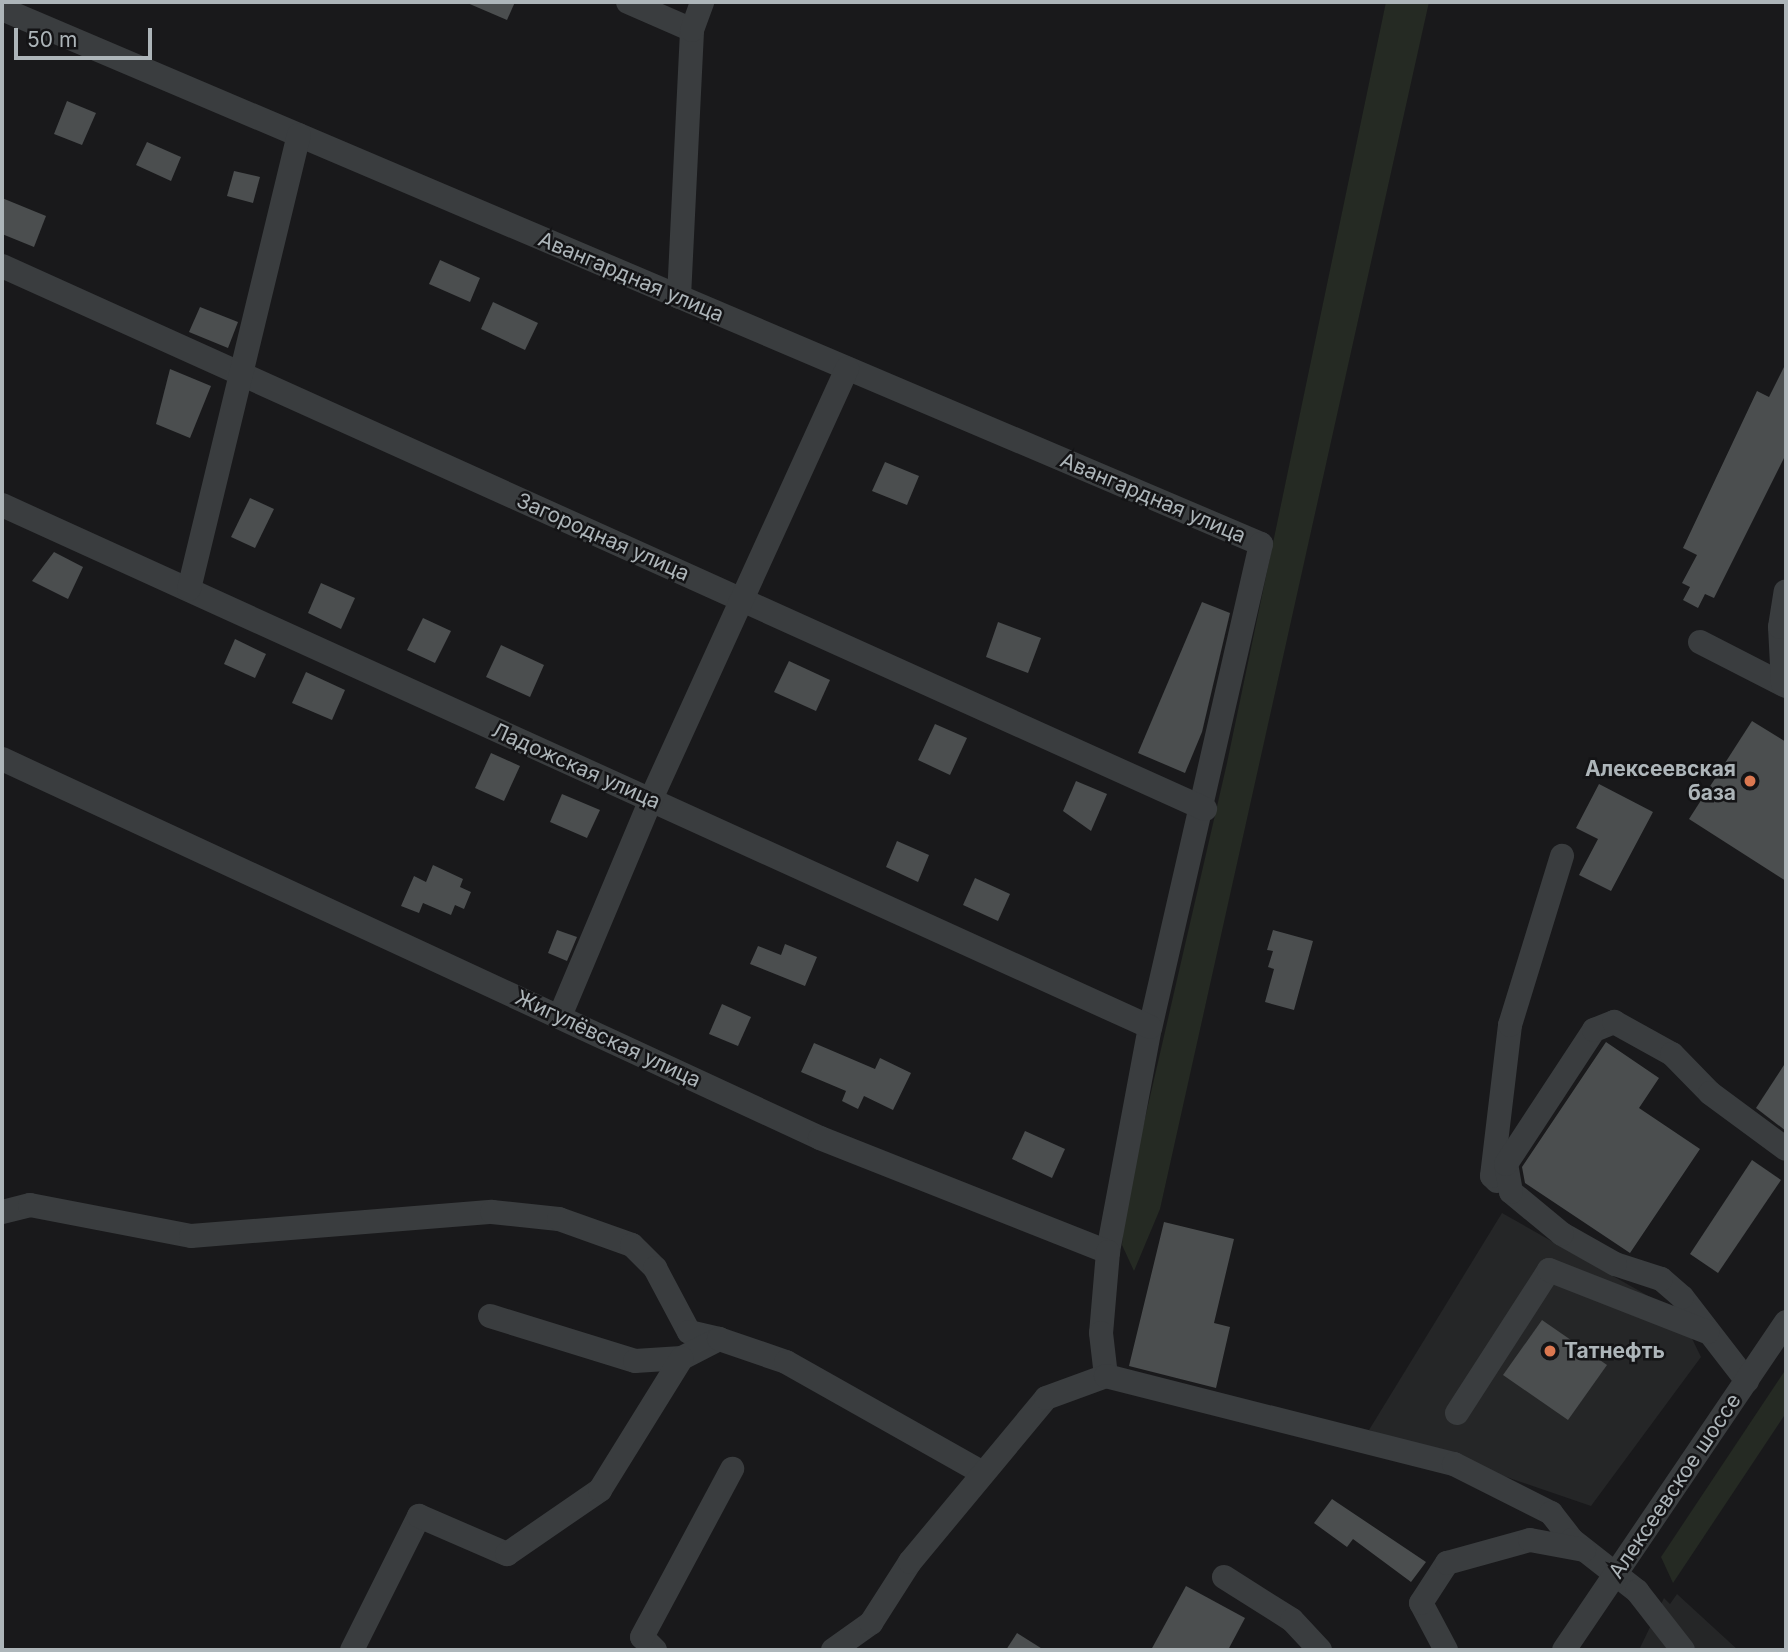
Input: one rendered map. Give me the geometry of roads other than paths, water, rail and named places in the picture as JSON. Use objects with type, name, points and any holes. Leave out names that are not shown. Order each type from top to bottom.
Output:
[{"type":"street","points":[[628,2],[692,30]]},
{"type":"street","points":[[678,297],[692,30],[702,2]]},
{"type":"street","name":"Авангардная улица","points":[[2,9],[1261,544],[1205,809]]},
{"type":"street","points":[[189,589],[245,376],[299,135]]},
{"type":"street","name":"Загородная улица","points":[[2,266],[1205,809]]},
{"type":"street","points":[[561,1016],[651,799],[848,368]]},
{"type":"street","name":"Ладожская улица","points":[[2,505],[1150,1027]]},
{"type":"street","points":[[1785,685],[1780,627],[1786,591]]},
{"type":"street","points":[[1700,642],[1785,685]]},
{"type":"street","name":"Жигулёвская улица","points":[[2,759],[820,1138],[1108,1252]]},
{"type":"street","points":[[1106,1376],[1101,1333],[1108,1252],[1150,1027],[1205,809]]},
{"type":"street","points":[[1562,856],[1510,1025],[1492,1176],[1562,1234],[1615,1264],[1661,1279],[1747,1381]]},
{"type":"street","points":[[1511,1192],[1506,1164],[1531,1118],[1594,1030],[1614,1022],[1672,1054],[1710,1093],[1786,1149]]},
{"type":"street","points":[[2,1212],[30,1205],[191,1236],[492,1212],[559,1219],[632,1245],[655,1268],[690,1332],[786,1362],[983,1473]]},
{"type":"street","points":[[1457,1413],[1549,1270],[1708,1332]]},
{"type":"street","points":[[490,1316],[635,1362],[682,1358],[719,1339]]},
{"type":"street","name":"Алексеевское шоссе","points":[[1577,1644],[1614,1575],[1786,1322]]},
{"type":"street","points":[[352,1650],[419,1516],[507,1554],[600,1490],[682,1358]]},
{"type":"street","points":[[833,1650],[871,1623],[911,1562],[1046,1398],[1106,1376],[1454,1464],[1551,1513],[1584,1550],[1637,1591],[1683,1650]]},
{"type":"street","points":[[656,1650],[642,1637],[732,1469]]},
{"type":"street","points":[[1446,1650],[1421,1603],[1447,1563],[1530,1540],[1584,1550]]},
{"type":"street","points":[[1224,1577],[1292,1620],[1320,1650]]},
{"type":"place","name":"Алексеевская база","points":[[1750,781]]},
{"type":"place","name":"Татнефть","points":[[1550,1351]]}]
